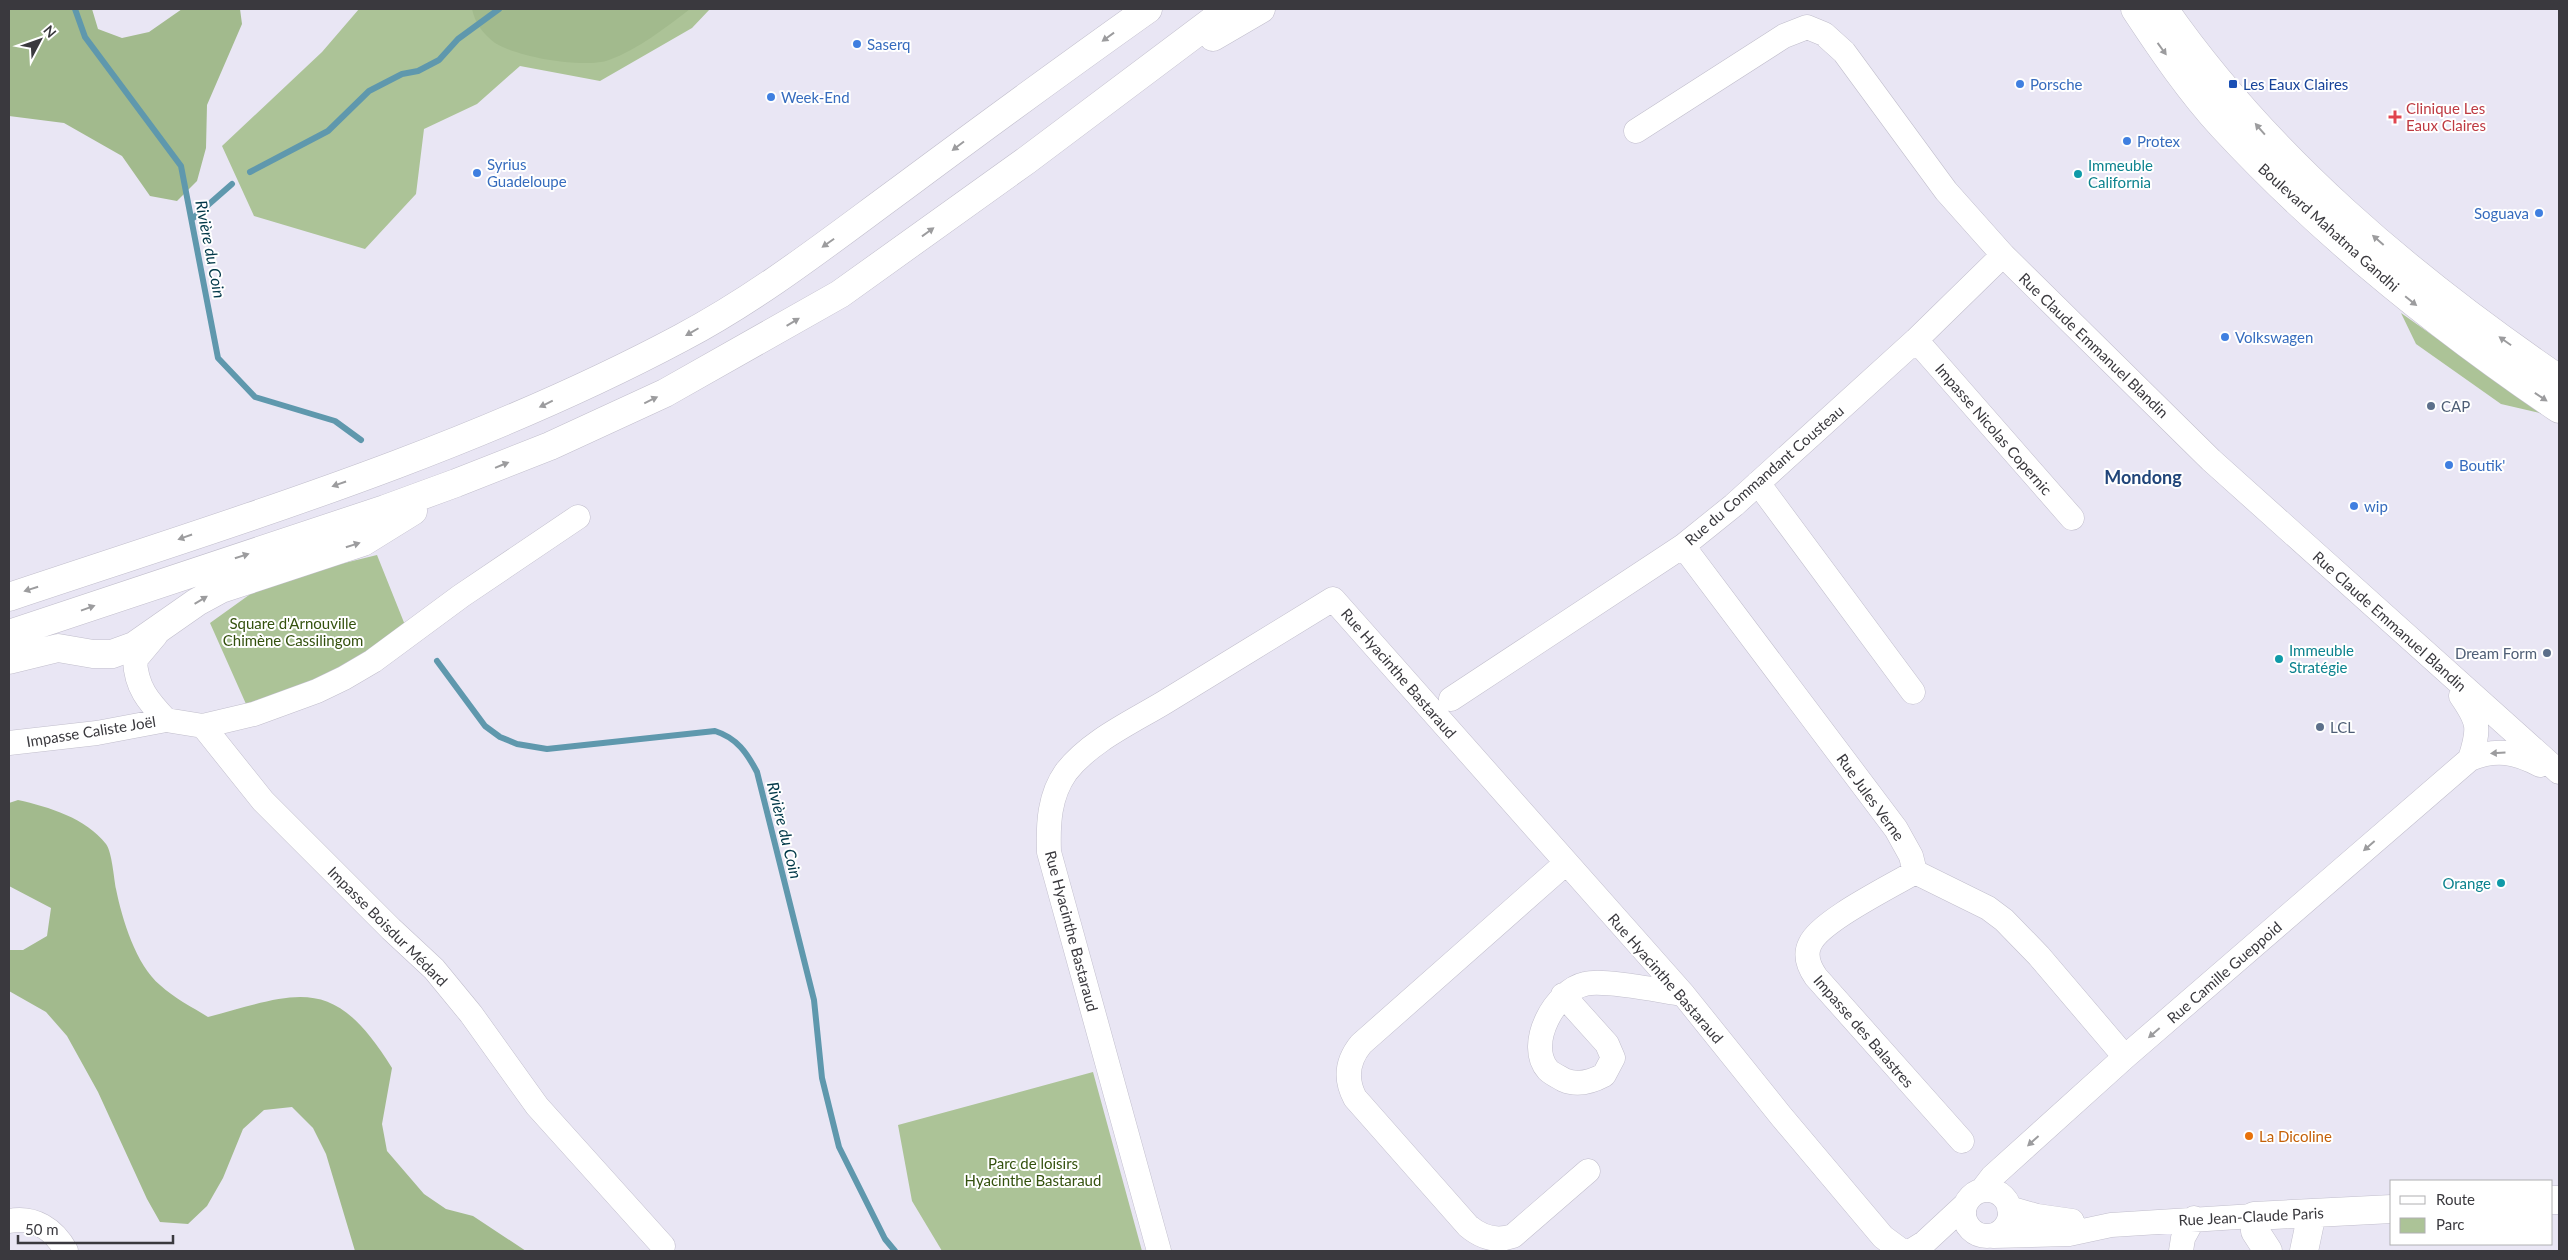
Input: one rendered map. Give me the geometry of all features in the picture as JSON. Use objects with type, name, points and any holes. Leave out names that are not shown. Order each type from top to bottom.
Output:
[{"type":"main road","points":[[9,596],[385,468],[539,407],[681,338],[735,307],[829,242],[1148,9]]},
{"type":"main road","points":[[9,634],[385,509],[456,483],[550,446],[665,393],[840,294],[1020,166],[1228,9]]},
{"type":"main road","points":[[1148,69],[1212,38],[1261,9]]},
{"type":"main road","name":"Boulevard Mahatma Gandhi","points":[[2135,9],[2180,74],[2222,126],[2312,216],[2370,268],[2430,317],[2501,371],[2559,410]]},
{"type":"main road","name":"Boulevard Mahatma Gandhi","points":[[2164,9],[2214,74],[2286,157],[2400,259],[2488,329],[2559,379]]},
{"type":"main road","points":[[9,660],[58,648],[93,654],[112,654],[134,646],[162,629],[197,602],[221,589],[363,542],[456,483]]},
{"type":"main road","name":"Rue Jean-Claude Paris","points":[[2254,1216],[2390,1209]]},
{"type":"main road","points":[[2304,1251],[2312,1213]]},
{"type":"main road","points":[[2254,1216],[2255,1231],[2268,1251]]},
{"type":"street","name":"Rue Claude Emmanuel Blandin","points":[[1636,130],[1784,36],[1801,28],[1815,29],[1835,42],[1946,191],[2003,255],[2212,460],[2559,774]]},
{"type":"street","name":"Rue du Commandant Cousteau","points":[[1451,699],[1683,546],[1758,483],[1916,340],[2003,255]]},
{"type":"street","name":"Impasse Nicolas Copernic","points":[[1916,340],[2072,518]]},
{"type":"street","points":[[1758,483],[1913,692]]},
{"type":"street","points":[[203,726],[254,714],[344,678],[578,517]]},
{"type":"street","name":"Rue Jules Verne","points":[[1683,546],[1896,829],[1910,856],[1915,872]]},
{"type":"street","name":"Rue Hyacinthe Bastaraud","points":[[1160,1251],[1049,852],[1048,824],[1054,795],[1065,774],[1076,760],[1114,733],[1333,599],[1683,994],[1781,1116],[1883,1237],[1902,1251]]},
{"type":"street","points":[[162,629],[135,660],[136,675],[145,697],[166,720]]},
{"type":"street","points":[[93,654],[115,662],[136,675]]},
{"type":"street","points":[[2441,668],[2477,721],[2479,730],[2470,759]]},
{"type":"street","name":"Impasse Caliste Joël","points":[[9,743],[97,733],[166,720],[203,726]]},
{"type":"street","name":"Impasse Boisdur Médard","points":[[203,726],[263,801],[391,929],[434,969],[471,1014],[536,1106],[664,1246]]},
{"type":"street","name":"Rue Camille Gueppoid","points":[[1918,1247],[2126,1057],[2470,759],[2481,754],[2509,752],[2559,774]]},
{"type":"street","points":[[1566,863],[1361,1044],[1355,1052],[1348,1072],[1355,1098],[1468,1226],[1483,1236],[1500,1239],[1513,1236],[1588,1171]]},
{"type":"street","points":[[1915,872],[1988,908],[2004,920],[2126,1057]]},
{"type":"street","name":"Impasse des Balastres","points":[[1915,872],[1840,917],[1819,933],[1810,942],[1808,960],[1816,977],[1962,1141]]},
{"type":"street","points":[[1563,995],[1576,986],[1588,983],[1683,994]]},
{"type":"street","points":[[1997,1193],[2002,1196],[2009,1208],[2010,1215],[2005,1228],[1983,1234],[1964,1221],[1973,1198],[1997,1193]]},
{"type":"street","name":"Rue Jean-Claude Paris","points":[[2009,1208],[2037,1216],[2111,1225]]},
{"type":"street","name":"Rue Jean-Claude Paris","points":[[1918,1247],[1983,1234],[2068,1234],[2111,1225],[2194,1218],[2254,1216]]},
{"type":"street","points":[[2181,1251],[2183,1238],[2194,1218]]},
{"type":"street","points":[[9,1221],[23,1219],[34,1221],[55,1234],[66,1251]]},
{"type":"green space","points":[[9,9],[92,9],[98,29],[122,38],[149,32],[182,9],[240,9],[242,24],[207,105],[206,148],[197,181],[177,201],[150,196],[122,156],[64,123],[9,116]]},
{"type":"green space","points":[[359,9],[710,9],[692,28],[600,81],[520,66],[477,104],[424,129],[416,194],[365,249],[254,216],[222,146],[322,52]]},
{"type":"green space","points":[[472,9],[690,9],[651,38],[631,50],[609,60],[584,63],[534,57],[505,48],[495,43],[483,32],[477,24]]},
{"type":"green space","points":[[2401,313],[2544,414],[2501,404],[2416,344]]},
{"type":"green space","name":"Square d'Arnouville Chimène Cassilingom","points":[[377,555],[405,625],[354,661],[313,682],[246,704],[210,623],[267,582]]},
{"type":"green space","points":[[18,800],[54,810],[78,820],[98,835],[106,844],[111,859],[122,914],[131,941],[151,976],[165,990],[177,998],[208,1017],[267,1001],[291,997],[313,998],[333,1004],[352,1017],[371,1038],[392,1068],[382,1124],[387,1151],[424,1194],[446,1209],[473,1216],[526,1251],[355,1251],[326,1154],[313,1128],[292,1107],[264,1110],[243,1129],[223,1178],[207,1206],[188,1224],[160,1222],[147,1199],[98,1092],[67,1036],[46,1012],[9,991],[9,950],[23,950],[47,936],[51,908],[9,886],[9,803]]},
{"type":"green space","name":"Parc de loisirs Hyacinthe Bastaraud","points":[[1093,1072],[1142,1251],[942,1251],[912,1201],[898,1125]]},
{"type":"waterway","name":"Rivière du Coin","points":[[75,9],[85,37],[181,166],[218,358],[255,397],[335,421],[361,440]]},
{"type":"waterway","points":[[250,172],[328,131],[369,91],[402,74],[418,71],[439,60],[458,39],[499,9]]},
{"type":"waterway","points":[[192,219],[232,184]]},
{"type":"waterway","name":"Rivière du Coin","points":[[437,661],[485,726],[500,737],[517,744],[547,749],[715,731],[723,734],[741,747],[757,772],[814,1000],[822,1078],[839,1147],[885,1239],[895,1251]]},
{"type":"place","name":"Saserq","points":[[857,44]]},
{"type":"place","name":"Porsche","points":[[2020,84]]},
{"type":"place","name":"Les Eaux Claires","points":[[2233,84]]},
{"type":"place","name":"Week-End","points":[[771,97]]},
{"type":"place","name":"Clinique Les Eaux Claires","points":[[2395,117]]},
{"type":"place","name":"Protex","points":[[2127,141]]},
{"type":"place","name":"Syrius Guadeloupe","points":[[477,173]]},
{"type":"place","name":"Immeuble California","points":[[2078,174]]},
{"type":"place","name":"Soguava","points":[[2539,213]]},
{"type":"place","name":"Volkswagen","points":[[2225,337]]},
{"type":"place","name":"CAP","points":[[2431,406]]},
{"type":"place","name":"Boutik'","points":[[2449,465]]},
{"type":"place","name":"wip","points":[[2354,506]]},
{"type":"place","name":"Dream Form","points":[[2547,653]]},
{"type":"place","name":"Immeuble Stratégie","points":[[2279,659]]},
{"type":"place","name":"LCL","points":[[2320,727]]},
{"type":"place","name":"Orange","points":[[2501,883]]},
{"type":"place","name":"La Dicoline","points":[[2249,1136]]},
{"type":"district","name":"Mondong","points":[[2143,477]]}]
